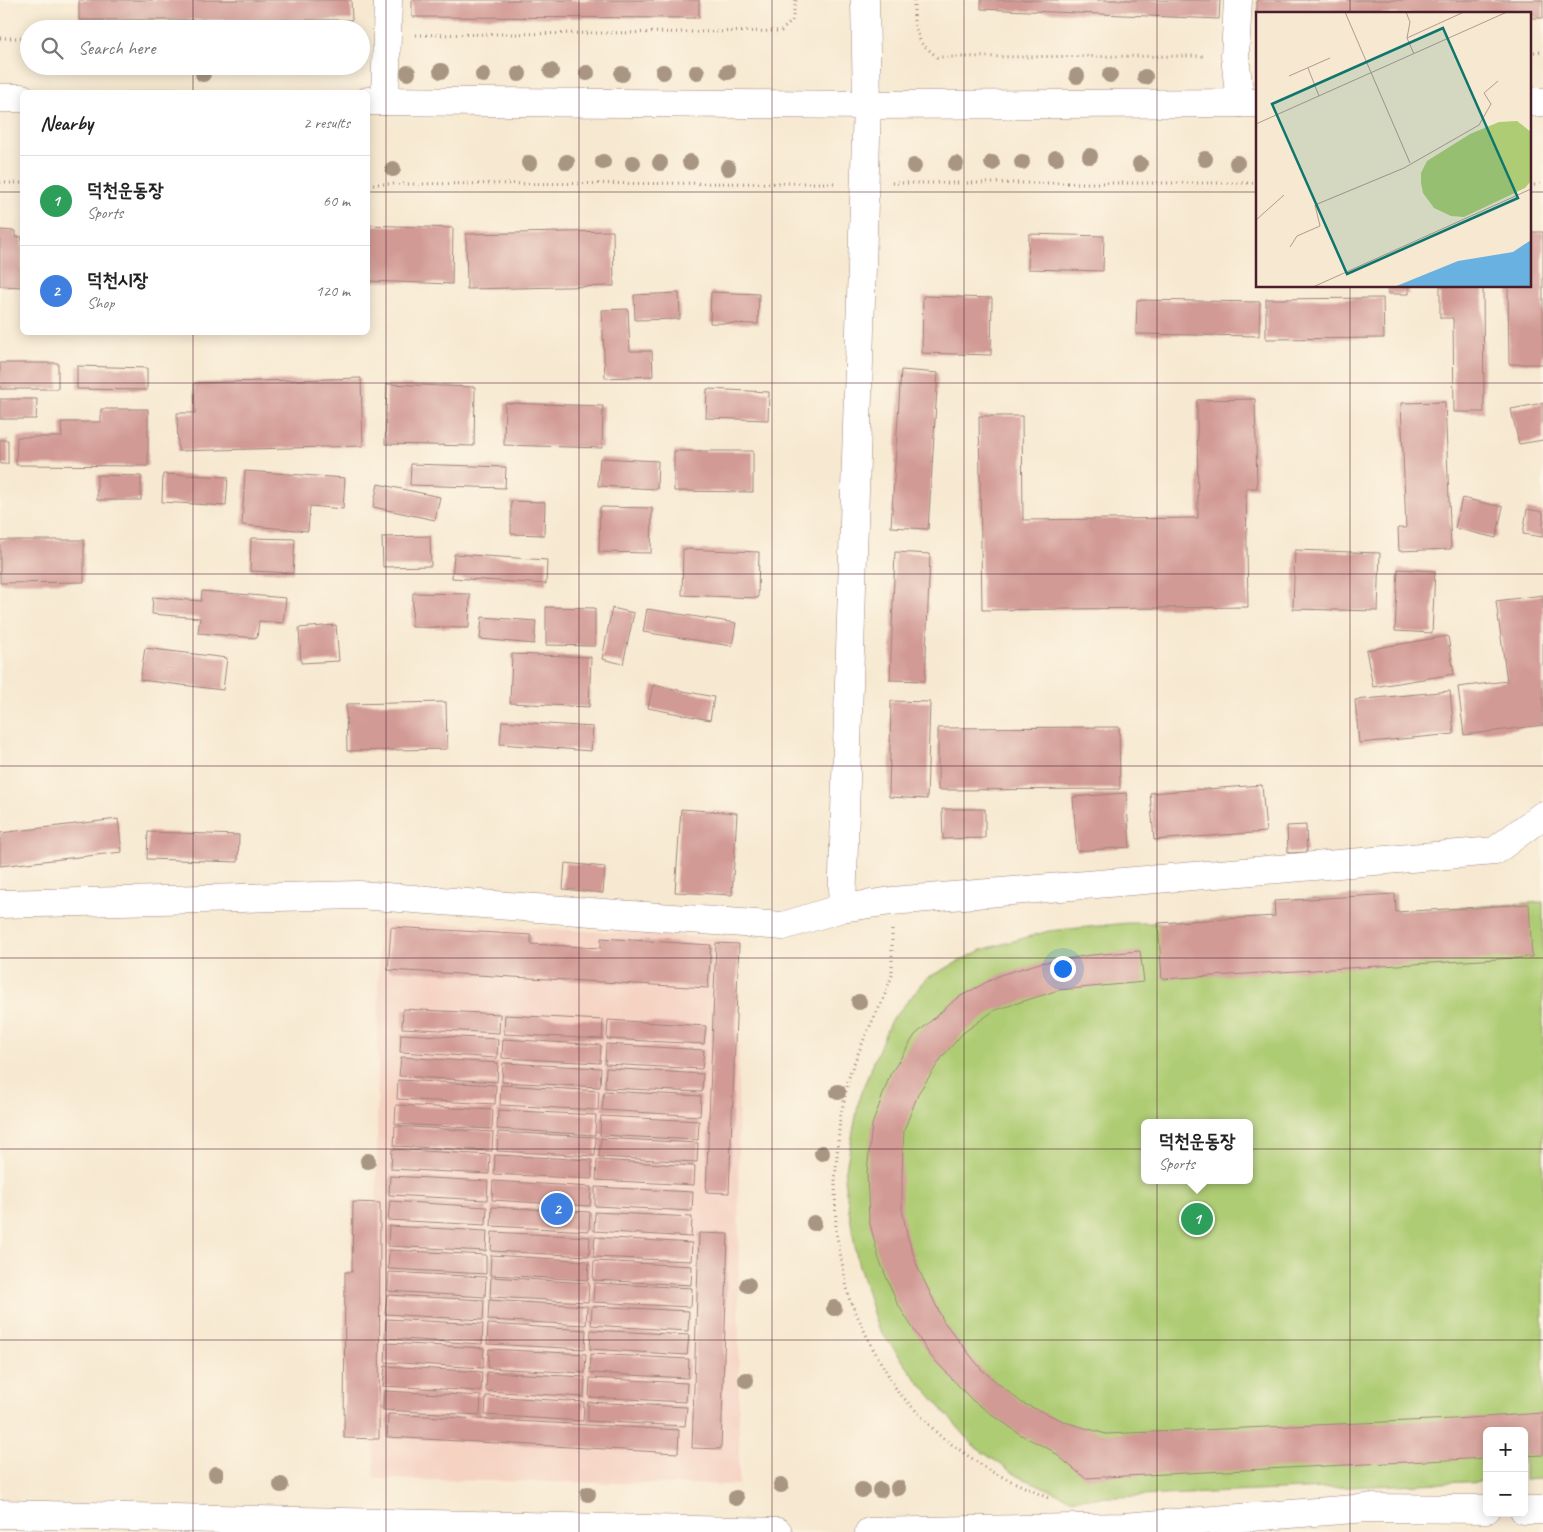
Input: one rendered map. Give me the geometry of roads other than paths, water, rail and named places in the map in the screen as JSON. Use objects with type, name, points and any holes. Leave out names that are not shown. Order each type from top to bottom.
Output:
[{"type":"street","points":[[388,0],[387,35],[376,101],[867,105],[1248,103],[1235,56],[1238,0]]},
{"type":"street","points":[[842,908],[867,105],[865,0]]},
{"type":"street","points":[[0,98],[20,98]]},
{"type":"street","points":[[1530,102],[1543,102]]},
{"type":"street","points":[[0,904],[359,895],[783,926],[842,908],[892,901],[1495,851],[1543,815]]},
{"type":"street","points":[[869,1532],[1123,1528],[1367,1508],[1483,1509]]},
{"type":"street","points":[[1528,1510],[1543,1510]]},
{"type":"street","points":[[0,1514],[778,1532]]},
{"type":"place","name":"덕천시장","points":[[557,1209]]},
{"type":"place","name":"덕천운동장","points":[[1197,1219]]}]
